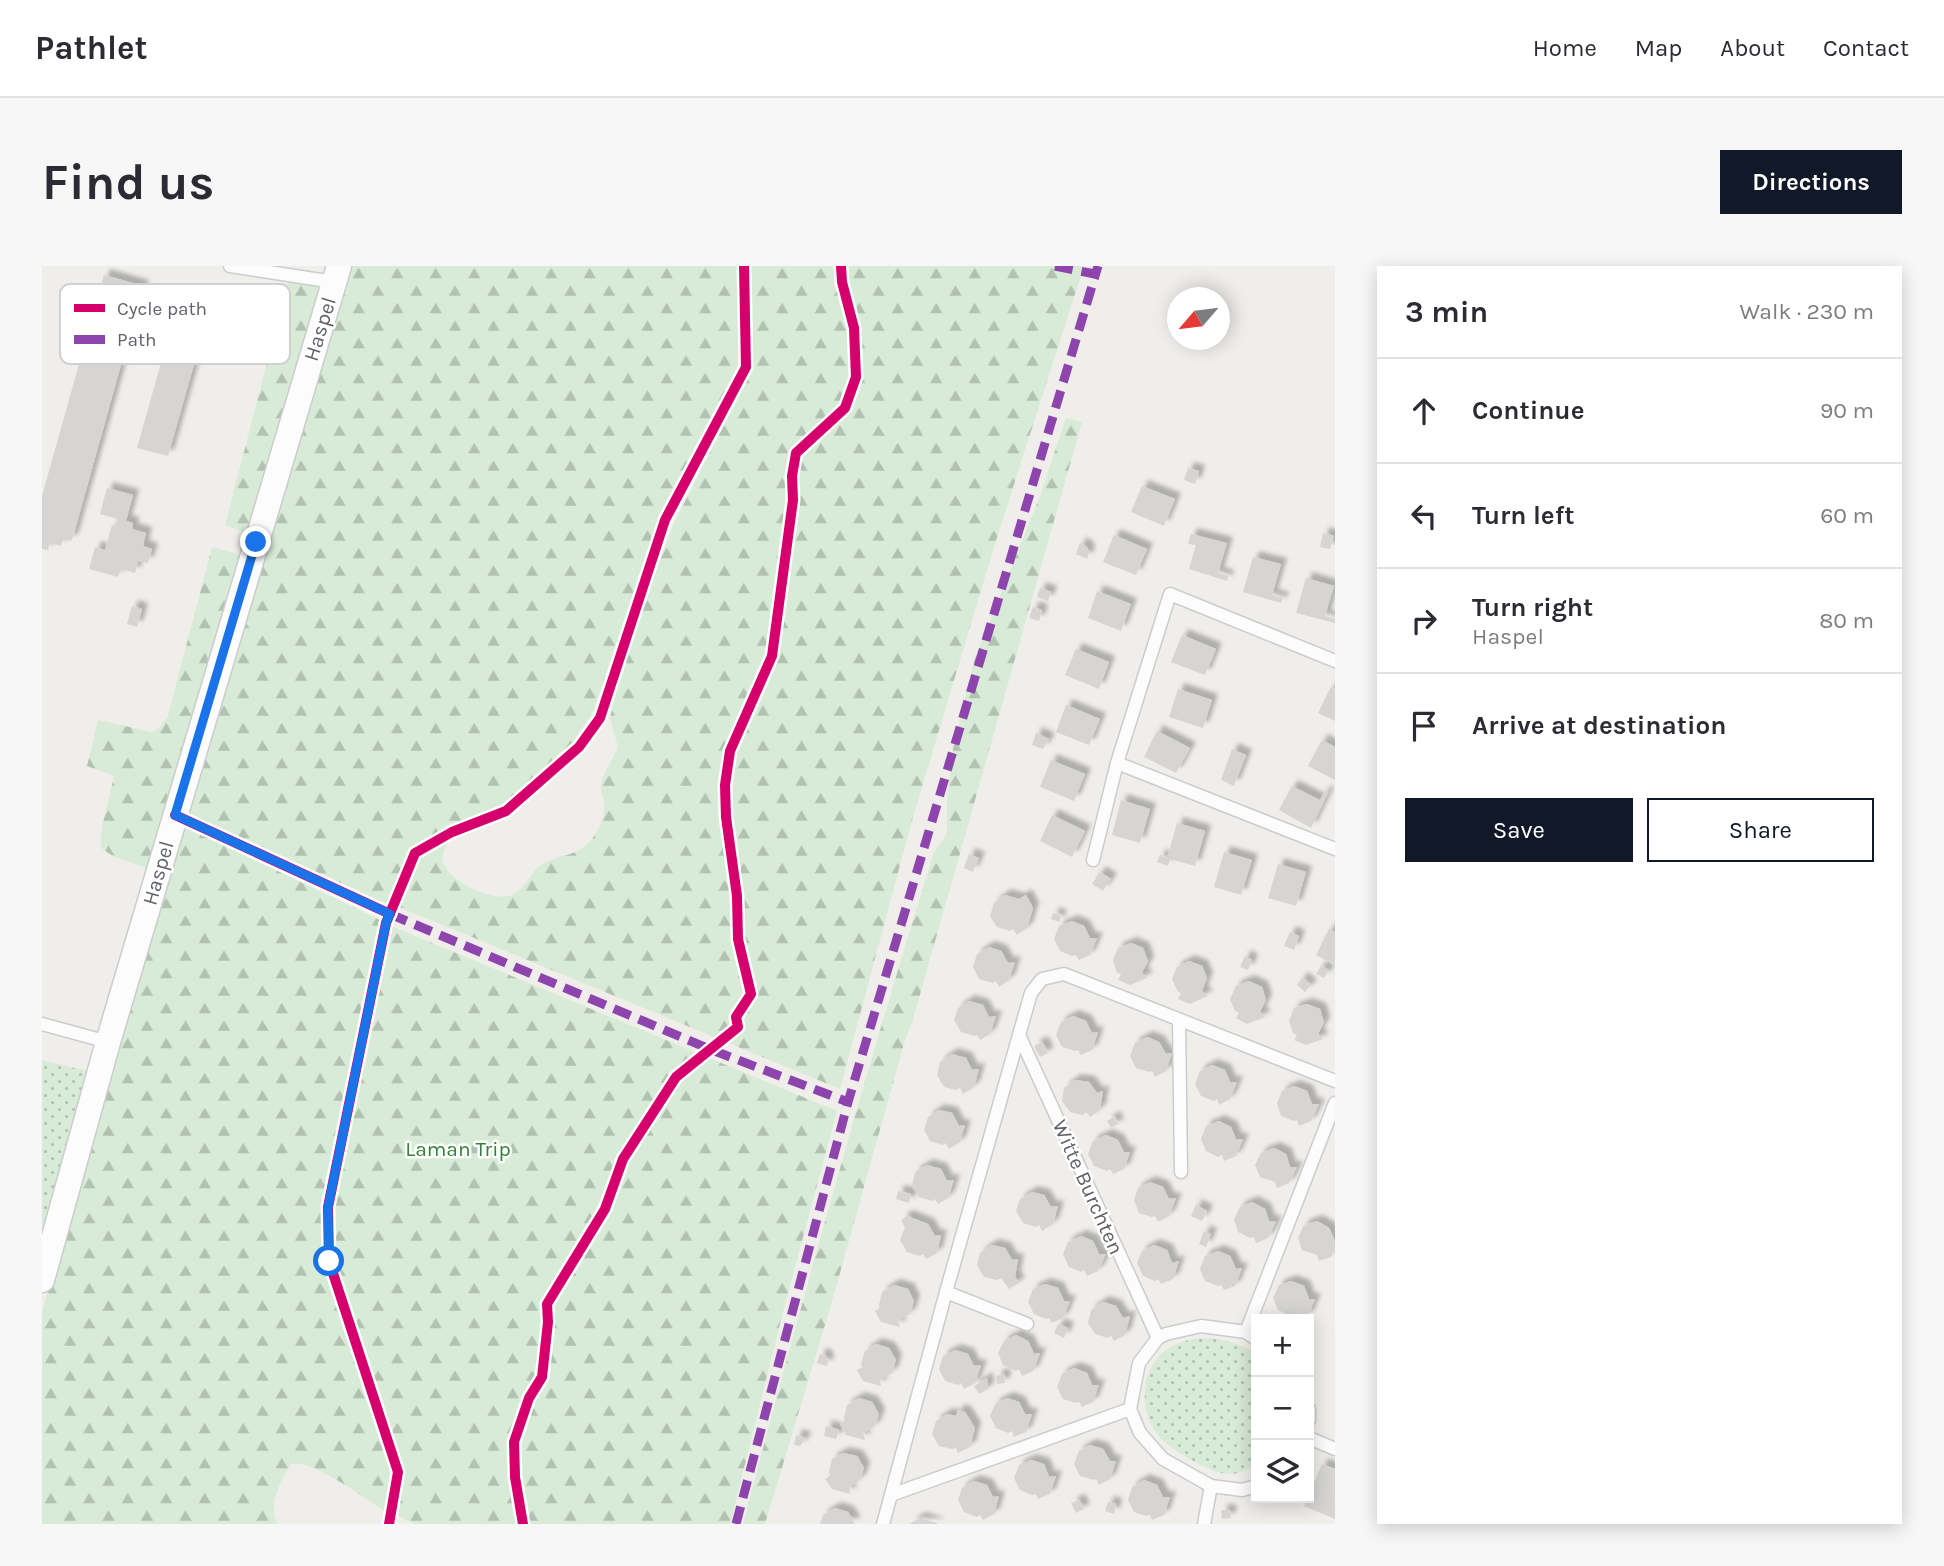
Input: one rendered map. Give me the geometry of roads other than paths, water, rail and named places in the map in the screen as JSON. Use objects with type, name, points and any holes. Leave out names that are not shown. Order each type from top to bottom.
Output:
[{"type":"street","name":"Haspel","points":[[42,1280],[108,1042],[337,274]]},
{"type":"lane","points":[[230,266],[337,274]]},
{"type":"lane","points":[[1093,860],[1117,763],[1170,594],[1335,661]]},
{"type":"lane","points":[[1117,763],[1335,849]]},
{"type":"lane","points":[[883,1524],[1031,993],[1042,979],[1064,974],[1335,1081]]},
{"type":"lane","points":[[1180,1020],[1181,1172]]},
{"type":"lane","points":[[42,1024],[108,1042]]},
{"type":"lane","name":"Witte Burchten","points":[[1019,1035],[1158,1338]]},
{"type":"lane","points":[[1259,1314],[1335,1103]]},
{"type":"lane","points":[[946,1292],[1027,1324]]},
{"type":"lane","points":[[1251,1336],[1201,1326],[1158,1338],[1139,1363],[1130,1409],[1140,1433],[1163,1460],[1211,1486],[1242,1490],[1251,1487]]},
{"type":"lane","points":[[891,1495],[1130,1409]]},
{"type":"lane","points":[[1314,1440],[1335,1449]]},
{"type":"lane","points":[[1204,1524],[1211,1486]]},
{"type":"park label","name":"Laman Trip","points":[[458,1149]]}]
